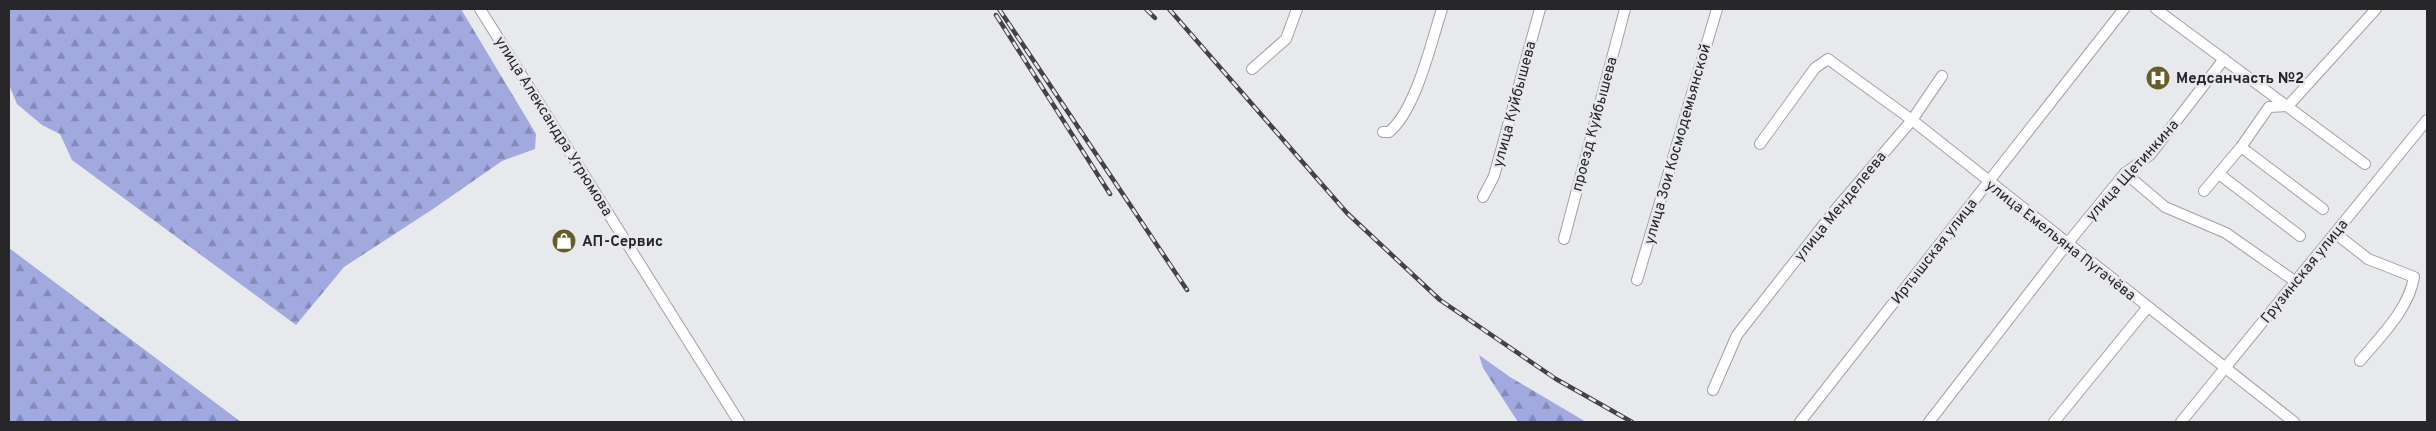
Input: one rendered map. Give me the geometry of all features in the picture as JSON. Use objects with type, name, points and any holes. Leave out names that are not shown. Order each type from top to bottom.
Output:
[{"type":"street","name":"улица Александра Угрюмова","points":[[480,9],[739,422]]},
{"type":"street","points":[[1252,69],[1286,39],[1297,9]]},
{"type":"street","points":[[1383,132],[1389,132],[1394,127],[1411,102],[1442,9]]},
{"type":"street","name":"улица Куйбышева","points":[[1483,197],[1494,176],[1540,9]]},
{"type":"street","name":"проезд Куйбышева","points":[[1564,239],[1625,9]]},
{"type":"street","name":"улица Зои Космодемьянской","points":[[1637,280],[1717,9]]},
{"type":"street","name":"Иртышская улица","points":[[1800,422],[2124,9]]},
{"type":"street","points":[[2156,9],[2365,164]]},
{"type":"street","points":[[2204,191],[2241,147],[2269,107],[2288,106],[2376,9]]},
{"type":"street","name":"улица Емельяна Пугачёва","points":[[1760,144],[1815,68],[1828,59],[1912,120],[1987,182],[2294,422]]},
{"type":"street","name":"улица Щетинкина","points":[[1929,422],[2067,244],[2125,174],[2150,155],[2224,60]]},
{"type":"street","name":"улица Менделеева","points":[[1713,390],[1737,335],[1836,209],[1912,120],[1942,76]]},
{"type":"street","name":"Грузинская улица","points":[[2181,422],[2427,120]]},
{"type":"street","points":[[2241,147],[2323,209]]},
{"type":"street","points":[[2125,174],[2165,207],[2226,233],[2296,282]]},
{"type":"street","points":[[2219,174],[2300,236]]},
{"type":"street","points":[[2335,233],[2368,259],[2414,277],[2412,290],[2397,314],[2360,362]]},
{"type":"street","points":[[2054,422],[2147,308]]},
{"type":"green space","points":[[9,9],[461,9],[536,134],[535,149],[502,161],[344,267],[296,325],[72,160],[60,134],[42,125],[17,104],[9,85]]},
{"type":"green space","points":[[9,248],[241,422],[9,422]]},
{"type":"green space","points":[[1479,355],[1510,377],[1586,422],[1518,422],[1483,368]]},
{"type":"railway","points":[[999,9],[1187,290]]},
{"type":"railway","points":[[1146,9],[1155,18]]},
{"type":"railway","points":[[1169,9],[1347,213],[1440,300],[1556,379],[1632,422]]},
{"type":"railway","points":[[996,15],[1110,194]]},
{"type":"place","name":"Медсанчасть №2","points":[[2158,78]]},
{"type":"place","name":"АП-Сервис","points":[[564,241]]}]
